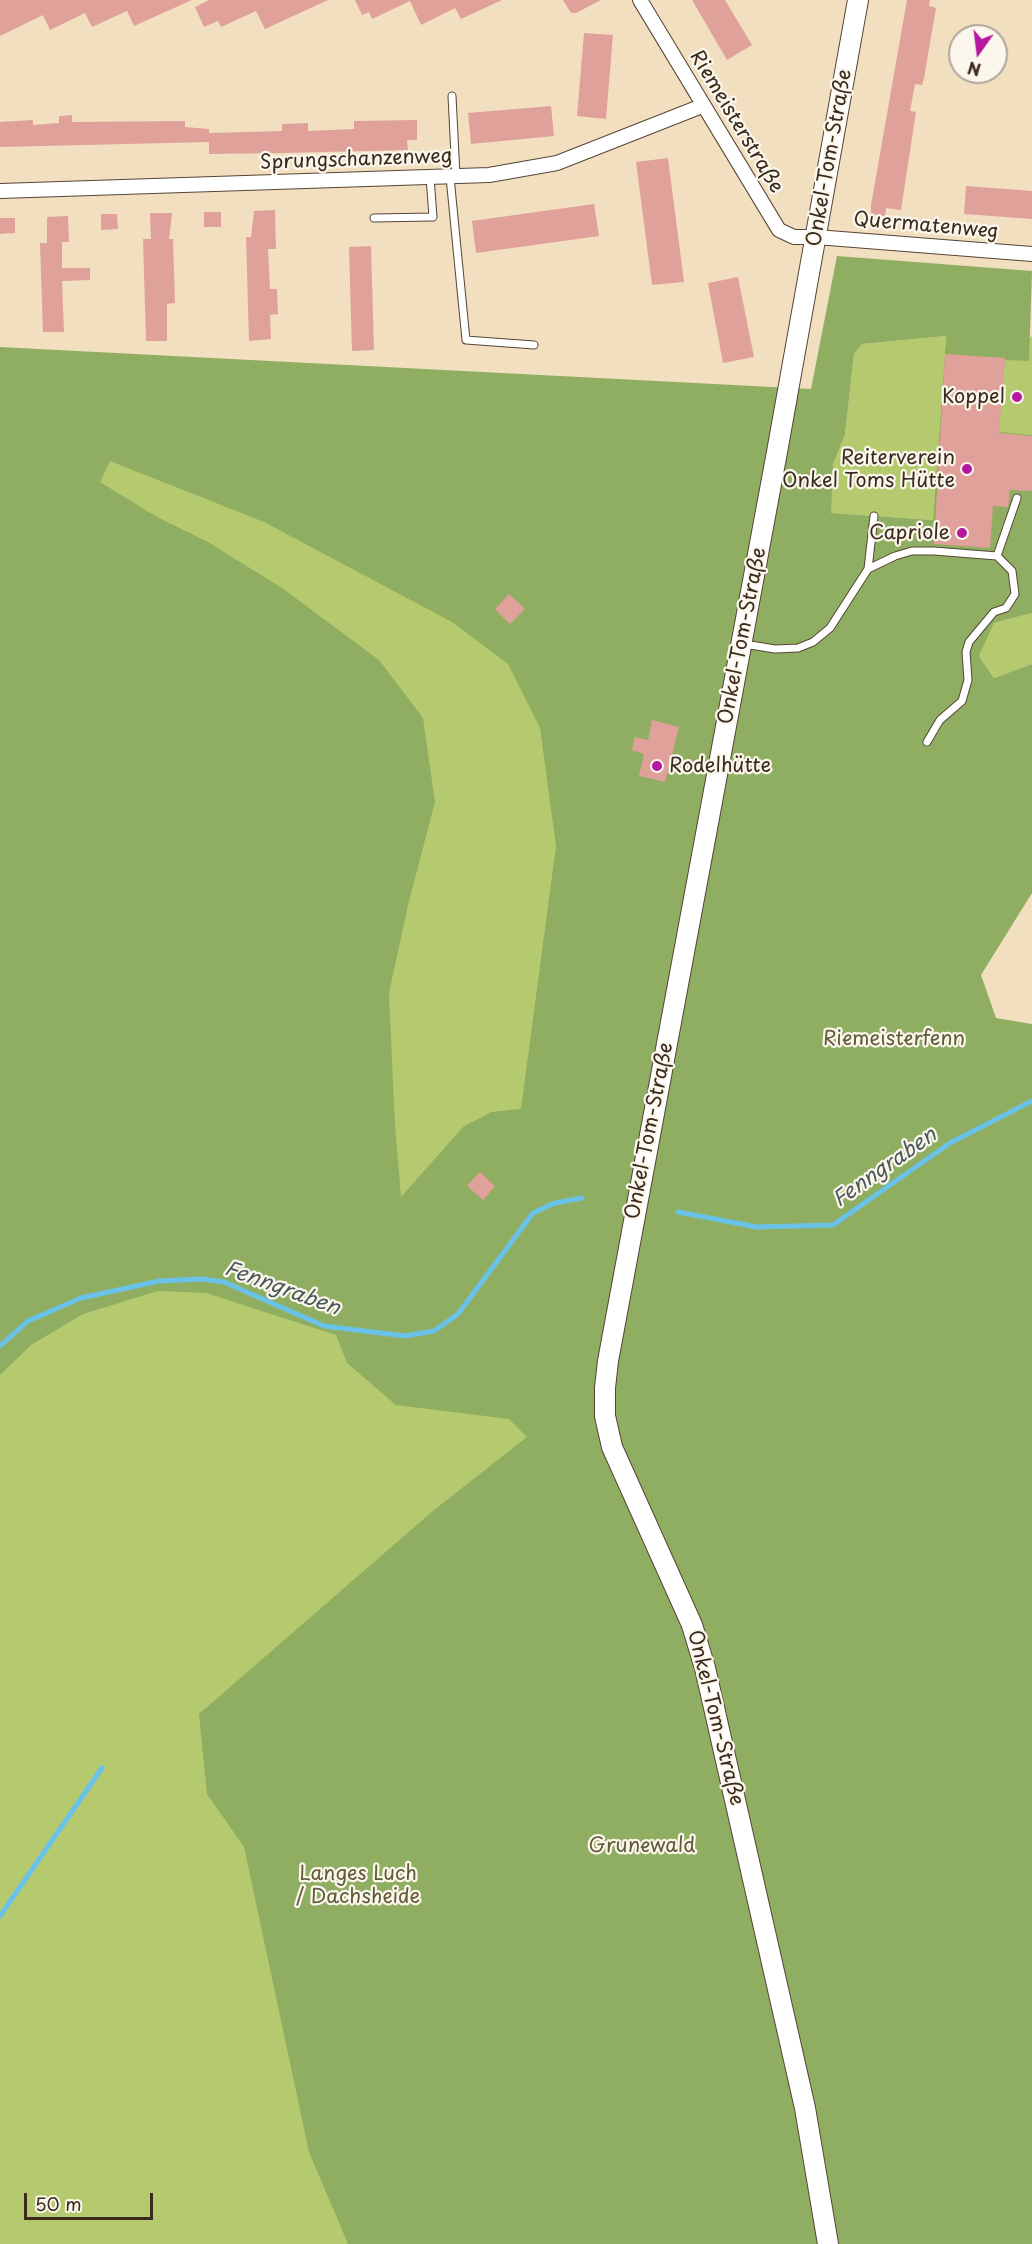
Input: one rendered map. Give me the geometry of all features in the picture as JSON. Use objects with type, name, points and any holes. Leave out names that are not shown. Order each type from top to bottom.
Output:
[{"type":"main road","name":"Onkel-Tom-Straße","points":[[828,2244],[805,2108],[705,1668],[692,1625],[622,1474],[612,1447],[605,1416],[608,1361],[858,0]]},
{"type":"street","name":"Riemeisterstraße","points":[[640,0],[779,230],[794,237],[816,237]]},
{"type":"street","name":"Sprungschanzenweg","points":[[0,191],[489,175],[557,163],[702,106]]},
{"type":"street","name":"Quermatenweg","points":[[816,237],[1032,254]]},
{"type":"lane","points":[[452,96],[453,176],[466,340],[534,345]]},
{"type":"lane","points":[[374,218],[433,217],[430,177]]},
{"type":"lane","points":[[997,556],[1017,498]]},
{"type":"lane","points":[[741,644],[775,649],[798,648],[813,642],[830,628],[868,569],[874,516]]},
{"type":"lane","points":[[868,569],[912,551],[997,556],[1012,571],[1015,594],[1006,608],[994,612],[969,642],[966,652],[968,680],[962,700],[940,720],[927,742]]},
{"type":"green space","name":"Grunewald","points":[[837,256],[1032,271],[1029,361],[1005,360],[999,432],[1032,435],[1032,613],[994,623],[979,656],[994,678],[1032,664],[1032,893],[981,975],[996,1018],[1032,1024],[1032,2244],[348,2244],[309,2152],[244,1847],[207,1794],[199,1714],[434,1510],[527,1437],[509,1419],[396,1405],[347,1363],[336,1335],[206,1293],[158,1291],[83,1314],[31,1345],[0,1375],[0,347],[811,389]],"holes":[[[946,336],[933,520],[831,513],[833,464],[845,435],[854,354],[862,344]],[[110,461],[264,522],[452,622],[508,664],[540,728],[556,846],[521,1109],[491,1112],[463,1127],[401,1197],[389,993],[408,905],[435,802],[423,718],[379,660],[282,588],[208,542],[157,517],[100,482]]]},
{"type":"green space","points":[[946,336],[933,520],[830,513],[833,464],[845,435],[854,354],[862,344]]},
{"type":"green space","name":"Koppel","points":[[1032,336],[1032,435],[999,433],[1005,360]]},
{"type":"green space","name":"Grunewald","points":[[764,389],[1032,2244],[0,2244],[0,1171],[395,1222],[3,471]]},
{"type":"green space","points":[[1032,613],[1032,664],[994,678],[979,656],[994,623]]},
{"type":"building","points":[[0,0],[192,0],[134,26],[127,11],[92,27],[85,13],[50,30],[43,15],[0,36]]},
{"type":"building","points":[[209,0],[328,0],[265,29],[256,11],[221,27],[218,21],[204,27],[195,7]]},
{"type":"building","points":[[355,0],[502,0],[461,19],[455,8],[421,25],[410,1],[372,19],[369,12],[362,15]]},
{"type":"building","points":[[563,0],[601,0],[576,13],[571,13]]},
{"type":"building","points":[[692,0],[725,0],[752,45],[727,60]]},
{"type":"building","points":[[907,0],[930,0],[929,6],[936,8],[924,78],[922,85],[915,84],[910,111],[916,112],[901,210],[886,208],[885,217],[871,214],[871,205]]},
{"type":"building","points":[[584,33],[613,35],[606,119],[577,116]]},
{"type":"building","points":[[551,106],[554,136],[471,144],[468,113]]},
{"type":"building","points":[[72,115],[72,122],[185,121],[185,127],[209,129],[209,133],[282,131],[282,124],[308,123],[308,131],[354,129],[354,121],[417,120],[417,140],[407,140],[408,150],[283,153],[209,154],[209,142],[0,147],[0,122],[33,120],[33,125],[59,123],[59,116]]},
{"type":"building","points":[[668,158],[684,282],[652,285],[636,162]]},
{"type":"building","points":[[966,186],[1032,191],[1032,219],[964,214]]},
{"type":"building","points":[[594,204],[599,236],[476,253],[472,221]]},
{"type":"building","points":[[275,210],[276,249],[268,249],[270,289],[277,289],[278,314],[270,315],[271,339],[249,341],[246,237],[251,237],[254,211]]},
{"type":"building","points":[[204,212],[221,212],[221,227],[204,227]]},
{"type":"building","points":[[150,213],[172,213],[169,239],[173,239],[175,303],[167,304],[167,341],[146,341],[143,239],[151,239]]},
{"type":"building","points":[[101,214],[117,214],[118,229],[101,230]]},
{"type":"building","points":[[68,216],[69,242],[62,242],[62,268],[90,268],[90,280],[62,281],[64,332],[43,332],[40,243],[47,243],[47,217]]},
{"type":"building","points":[[0,218],[15,218],[15,233],[0,234]]},
{"type":"building","points":[[371,246],[374,350],[352,351],[349,247]]},
{"type":"building","points":[[738,277],[754,357],[723,363],[708,283]]},
{"type":"building","name":"Reiterverein Onkel Toms Hütte","points":[[945,354],[1005,358],[999,433],[1032,436],[1032,491],[1010,490],[1008,507],[993,506],[990,548],[934,544]]},
{"type":"building","points":[[509,594],[525,609],[510,624],[495,609]]},
{"type":"building","points":[[652,720],[679,727],[665,782],[639,776],[644,754],[632,750],[635,737],[648,740]]},
{"type":"building","points":[[480,1172],[495,1186],[483,1200],[467,1186]]},
{"type":"waterway","name":"Fenngraben","points":[[678,1212],[757,1227],[833,1225],[950,1143],[1032,1101]]},
{"type":"waterway","name":"Fenngraben","points":[[0,1346],[28,1321],[81,1298],[159,1281],[202,1279],[224,1282],[324,1326],[405,1336],[434,1331],[458,1314],[533,1213],[555,1203],[582,1198]]},
{"type":"waterway","points":[[0,1916],[102,1768]]},
{"type":"place","name":"Koppel","points":[[1017,397]]},
{"type":"place","name":"Reiterverein Onkel Toms Hütte","points":[[967,469]]},
{"type":"place","name":"Capriole","points":[[962,533]]},
{"type":"place","name":"Rodelhütte","points":[[657,766]]},
{"type":"park label","name":"Riemeisterfenn","points":[[894,1039]]},
{"type":"park label","name":"Langes Luch / Dachsheide","points":[[358,1886]]}]
